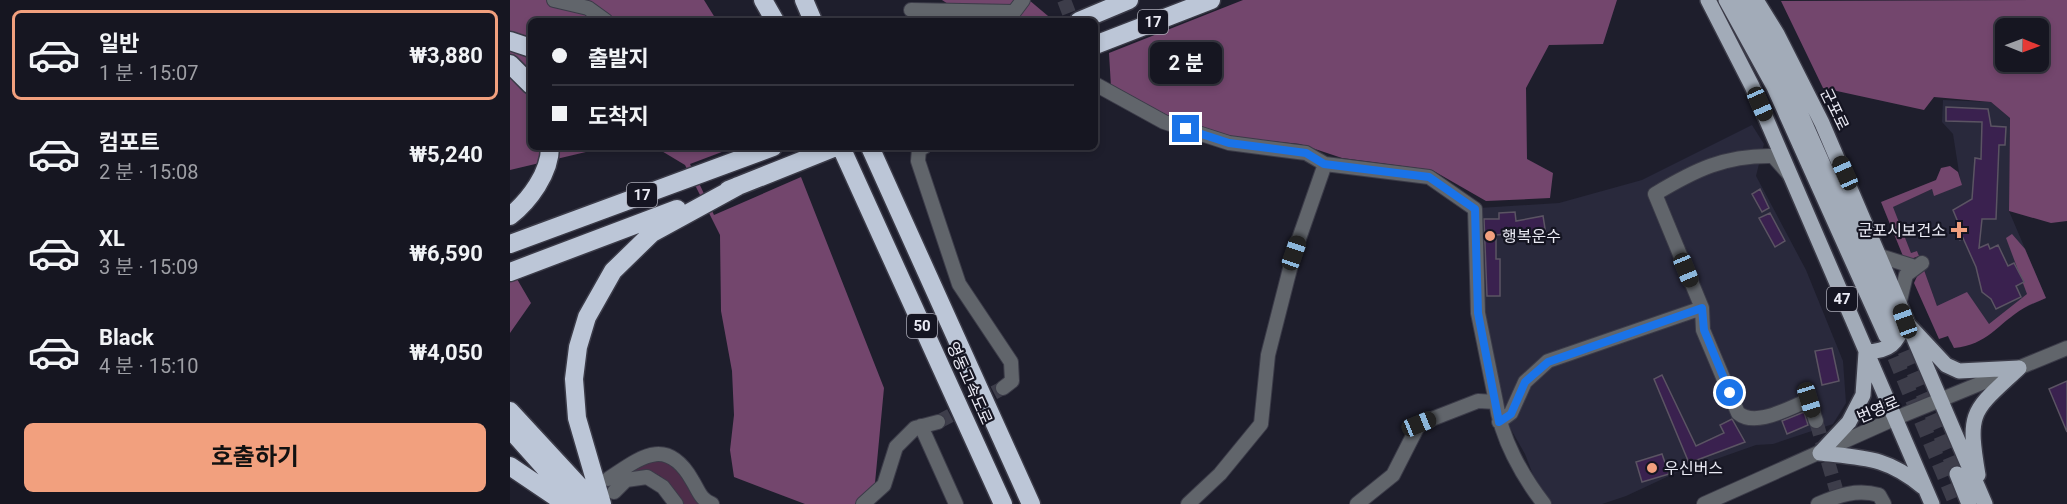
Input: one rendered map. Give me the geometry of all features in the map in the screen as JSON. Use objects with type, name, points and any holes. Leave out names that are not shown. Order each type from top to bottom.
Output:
[{"type":"highway","points":[[764,0],[773,18]]},
{"type":"highway","points":[[777,0],[785,18]]},
{"type":"highway","points":[[804,0],[812,18]]},
{"type":"highway","name":"17","points":[[1086,18],[1129,0]]},
{"type":"highway","name":"17","points":[[1098,44],[1211,0]]},
{"type":"highway","points":[[510,41],[528,47]]},
{"type":"highway","points":[[510,63],[528,81]]},
{"type":"highway","points":[[510,216],[529,197],[542,176],[549,150]]},
{"type":"highway","name":"17","points":[[510,243],[765,150]]},
{"type":"highway","name":"17","points":[[510,272],[829,150]]},
{"type":"highway","name":"영동고속도로","points":[[842,150],[1003,504]]},
{"type":"highway","name":"영동고속도로","points":[[871,150],[1031,504]]},
{"type":"highway","points":[[608,492],[577,418],[574,379],[578,347],[586,317],[613,271],[652,233],[738,186]]},
{"type":"highway","points":[[510,411],[596,504]]},
{"type":"highway","points":[[510,429],[577,504]]},
{"type":"highway","points":[[510,466],[566,504]]},
{"type":"main road","name":"47","points":[[1708,0],[1752,86],[1929,497]]},
{"type":"main road","name":"군포로","points":[[1726,0],[1774,87],[1895,329],[1938,401],[1979,501]]},
{"type":"main road","name":"군포로","points":[[1742,0],[1780,67],[1895,329]]},
{"type":"main road","name":"군포로","points":[[1762,3],[1822,123],[1880,256],[1899,305],[1895,329]]},
{"type":"main road","points":[[1820,453],[1849,422],[1863,396],[1866,352],[1882,352],[1892,347],[1900,336],[1895,329]]},
{"type":"main road","points":[[1895,329],[1959,370],[2019,368]]},
{"type":"main road","points":[[1979,501],[1972,424],[1978,408],[2019,368]]},
{"type":"main road","points":[[1820,453],[1883,461],[1903,470],[1929,497]]},
{"type":"main road","points":[[1957,474],[1979,501]]},
{"type":"street","points":[[554,0],[588,8],[602,18]]},
{"type":"street","points":[[911,10],[1014,12],[1023,0]]},
{"type":"street","points":[[1098,86],[1164,122],[1229,143],[1306,153],[1324,164],[1429,177],[1475,209],[1478,313],[1499,422],[1530,486],[1544,504]]},
{"type":"street","points":[[919,150],[918,160],[959,284],[1011,362],[1012,381],[1003,388]]},
{"type":"street","points":[[1792,178],[1773,156],[1745,156],[1693,171],[1654,194],[1702,308],[1704,330],[1738,413],[1744,418],[1756,420],[1809,400],[1816,421]]},
{"type":"street","points":[[1188,504],[1220,474],[1262,424],[1268,355],[1294,253],[1324,164]]},
{"type":"street","points":[[1880,256],[1918,265],[1906,275],[1899,305]]},
{"type":"street","points":[[1499,422],[1511,414],[1525,382],[1548,362],[1702,308]]},
{"type":"street","name":"번영로","points":[[1704,504],[1896,418],[2067,348]]},
{"type":"street","points":[[1357,504],[1392,475],[1419,424],[1478,401],[1496,402]]},
{"type":"street","points":[[863,504],[884,485],[896,447],[915,428],[938,422]]},
{"type":"street","points":[[921,426],[956,504]]},
{"type":"street","points":[[608,492],[642,456],[659,453],[678,462],[691,478],[702,500],[712,504]]},
{"type":"street","points":[[608,492],[626,480],[647,477],[663,487],[676,504]]},
{"type":"street","points":[[1530,486],[1532,504]]},
{"type":"street","points":[[1818,504],[1838,496],[1865,491],[1879,495],[1884,504]]},
{"type":"shaded area","points":[[510,0],[704,0],[715,18],[528,18],[528,150],[594,150],[510,170]]},
{"type":"shaded area","points":[[942,0],[1029,0],[1050,18],[969,18]]},
{"type":"shaded area","points":[[1243,0],[1617,0],[1603,44],[1549,45],[1526,88],[1527,159],[1553,173],[1550,198],[1486,201],[1432,170],[1342,158],[1300,144],[1230,137],[1167,115],[1111,87],[1109,53]]},
{"type":"shaded area","points":[[2067,0],[2067,221],[2051,223],[2009,211],[2010,118],[1991,102],[1934,97],[1924,110],[1823,88],[1781,1]]},
{"type":"shaded area","name":"군포시보건소","points":[[1943,100],[1991,102],[2010,118],[2009,211],[2046,298],[1950,342],[1917,251],[1911,253],[1892,207],[1932,189],[1935,195],[1961,185],[1953,134],[1942,122]]},
{"type":"shaded area","points":[[1752,125],[1764,144],[1756,176],[1806,270],[1843,361],[1846,403],[1833,424],[1773,444],[1756,445],[1671,475],[1626,496],[1602,504],[1550,504],[1542,498],[1525,454],[1504,417],[1482,311],[1479,208],[1559,203],[1642,180]]},
{"type":"shaded area","points":[[660,150],[727,150],[690,164],[714,215],[801,177],[884,388],[873,504],[805,504],[734,477],[730,450],[734,415],[732,371],[721,311],[720,235],[685,165]]},
{"type":"shaded area","points":[[1950,166],[1958,172],[1962,185],[1934,196],[1932,189],[1893,207],[1911,253],[1917,251],[1919,256],[1905,261],[1881,202],[1936,180],[1941,168]]},
{"type":"shaded area","points":[[2012,234],[2025,249],[2046,298],[2024,308],[1975,343],[1954,348],[1948,336],[1939,339],[1914,283],[1919,272],[1924,270],[1937,306],[1967,292],[1989,324],[2027,294],[2006,238]]},
{"type":"shaded area","points":[[510,267],[531,303],[510,333]]},
{"type":"shaded area","points":[[658,459],[672,462],[704,504],[681,504],[663,478],[649,472],[631,476],[619,482],[640,462]]},
{"type":"building","points":[[1946,107],[1988,109],[1991,126],[2006,127],[2005,145],[1999,145],[1996,219],[1982,219],[1979,248],[1988,244],[1990,249],[1998,245],[2008,266],[2014,263],[2024,282],[2016,286],[2021,297],[1996,309],[1991,299],[1982,292],[1976,267],[1963,238],[1960,240],[1955,229],[1960,227],[1953,210],[1972,199],[1975,158],[1981,159],[1982,122],[1946,121]]},
{"type":"building","points":[[1760,189],[1769,208],[1762,212],[1752,194]]},
{"type":"building","points":[[1515,212],[1516,221],[1543,216],[1546,235],[1522,240],[1520,233],[1496,235],[1496,259],[1500,259],[1500,296],[1487,296],[1484,219],[1499,219],[1499,213]]},
{"type":"building","points":[[1770,213],[1785,241],[1775,247],[1759,218]]},
{"type":"building","points":[[1832,348],[1839,381],[1822,385],[1815,351]]},
{"type":"building","points":[[1662,375],[1696,446],[1724,433],[1720,425],[1732,419],[1745,442],[1689,463],[1654,379]]},
{"type":"building","points":[[2067,381],[2067,432],[2049,389]]},
{"type":"building","points":[[1804,412],[1808,425],[1787,434],[1782,421]]},
{"type":"building","name":"우신버스","points":[[1662,454],[1669,474],[1642,482],[1636,462]]},
{"type":"tunnel","points":[[1064,0],[1071,18]]},
{"type":"tunnel","points":[[1896,330],[1957,474]]},
{"type":"tunnel","points":[[1886,336],[1956,504]]},
{"type":"tunnel","points":[[938,422],[1003,388]]},
{"type":"tunnel","points":[[1816,421],[1838,496]]},
{"type":"place","name":"군포시보건소","points":[[1959,230]]},
{"type":"place","name":"행복운수","points":[[1490,236]]},
{"type":"place","name":"우신버스","points":[[1652,468]]},
{"type":"route","points":[[1186,129],[1229,143],[1306,153],[1324,164],[1429,177],[1475,209],[1478,313],[1499,422],[1511,414],[1525,382],[1548,362],[1702,308],[1704,330],[1730,393]]}]
